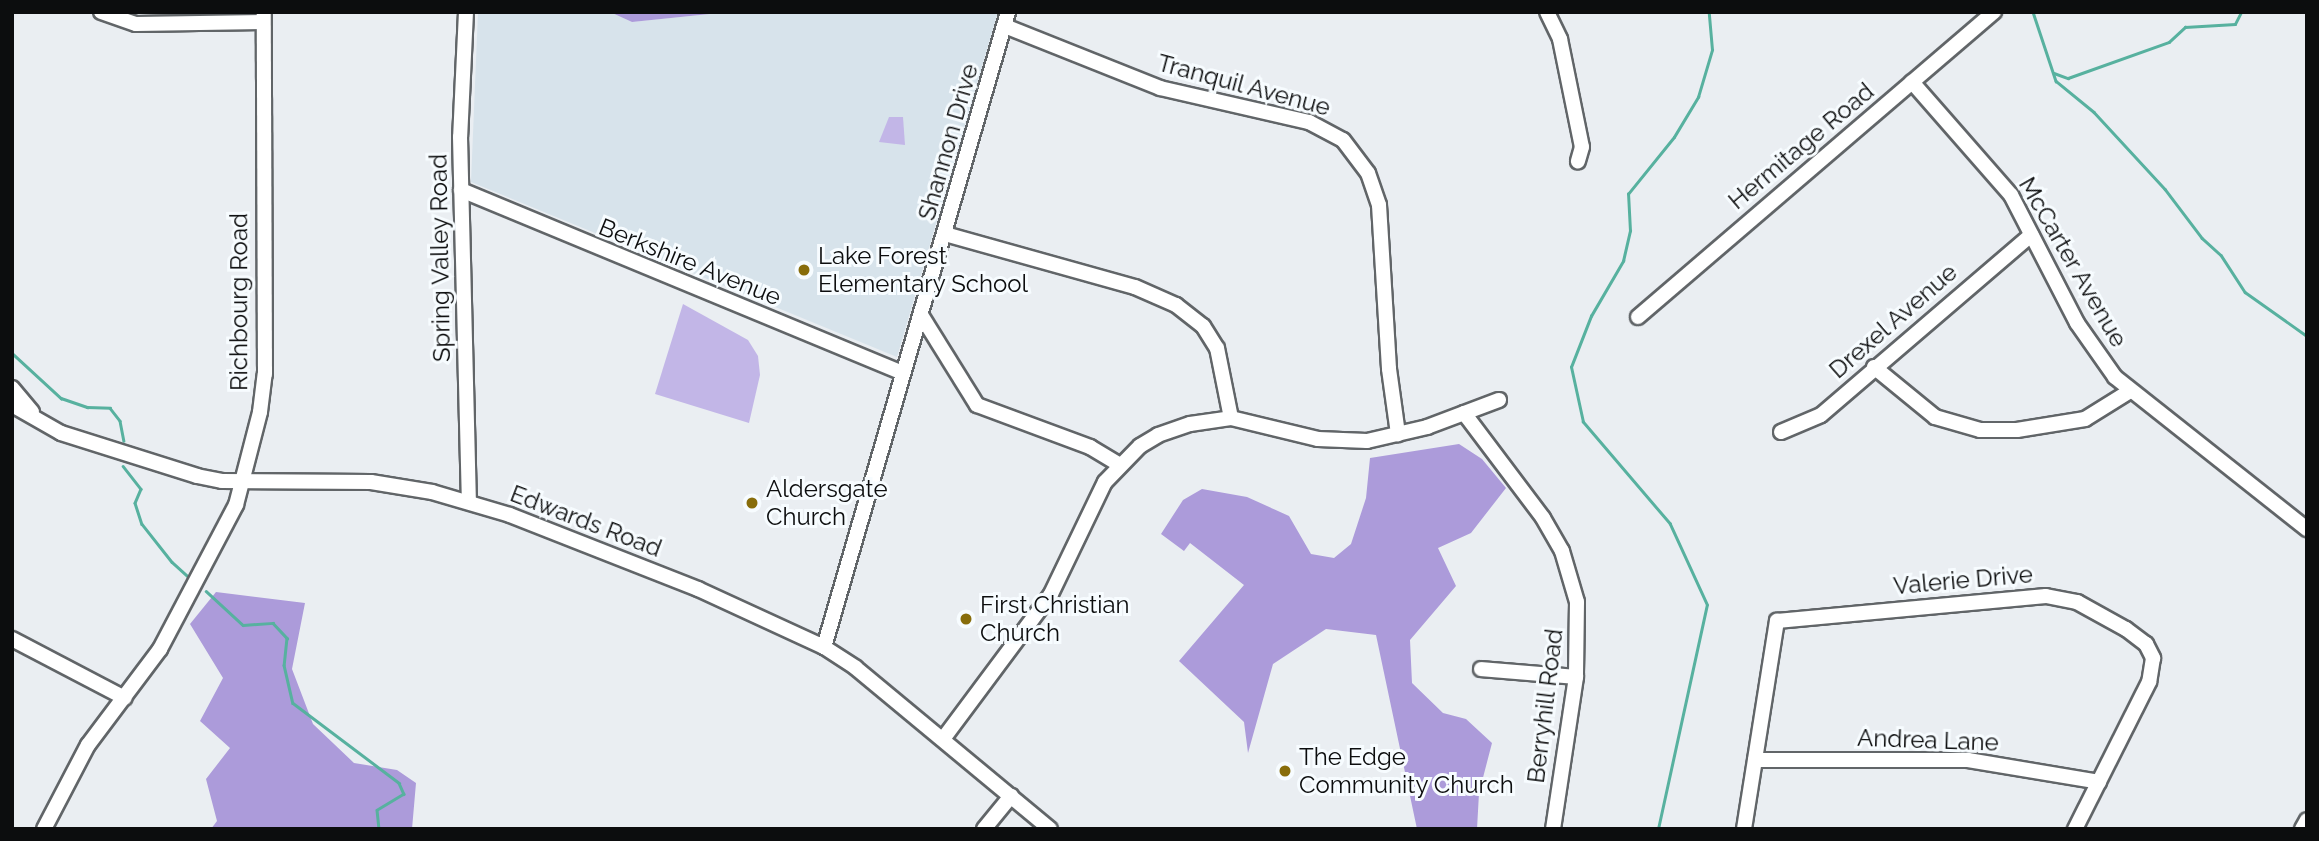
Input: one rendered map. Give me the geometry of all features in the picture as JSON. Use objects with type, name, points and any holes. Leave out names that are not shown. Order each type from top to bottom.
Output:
[{"type":"street","points":[[101,12],[136,24],[264,17]]},
{"type":"street","name":"Spring Valley Road","points":[[466,12],[461,190],[469,502]]},
{"type":"street","points":[[1547,12],[1560,39],[1582,147],[1578,161]]},
{"type":"street","name":"Hermitage Road","points":[[1638,317],[1994,12]]},
{"type":"street","name":"Richbourg Road","points":[[44,829],[88,746],[125,698],[186,605],[230,522],[243,481],[265,374],[264,17]]},
{"type":"street","name":"Shannon Drive","points":[[824,648],[1006,19]]},
{"type":"street","name":"Tranquil Avenue","points":[[1006,19],[1160,88],[1309,122],[1343,140],[1368,173],[1379,205],[1389,369],[1398,434]]},
{"type":"street","name":"McCarter Avenue","points":[[1912,82],[2004,184],[2098,356],[2130,391],[2307,529]]},
{"type":"street","name":"Berkshire Avenue","points":[[461,190],[903,373]]},
{"type":"street","points":[[945,234],[1135,287],[1176,305],[1203,326],[1217,348],[1231,418]]},
{"type":"street","name":"Drexel Avenue","points":[[1781,432],[1813,421],[2031,236]]},
{"type":"street","points":[[921,315],[977,405],[1081,443],[1120,465]]},
{"type":"street","points":[[1874,367],[1935,417],[1980,430],[2017,430],[2085,419],[2130,391]]},
{"type":"street","name":"Edwards Road","points":[[12,388],[41,420]]},
{"type":"street","points":[[943,740],[1051,594],[1092,503],[1120,465],[1165,432],[1231,418],[1337,441],[1367,441],[1398,434],[1499,400]]},
{"type":"street","name":"Edwards Road","points":[[12,405],[61,433],[168,468],[243,481],[377,483],[469,502],[698,589],[824,648],[867,676],[1050,829]]},
{"type":"street","name":"Berryhill Road","points":[[1464,413],[1517,481],[1562,551],[1577,602],[1576,677],[1553,829]]},
{"type":"street","name":"Valerie Drive","points":[[1744,829],[1777,621],[2046,596],[2077,602],[2126,629],[2146,644],[2152,658],[2150,682],[2075,829]]},
{"type":"street","points":[[12,639],[125,698]]},
{"type":"street","points":[[1480,669],[1576,677]]},
{"type":"street","name":"Andrea Lane","points":[[1755,760],[1968,760],[2099,782]]},
{"type":"street","points":[[984,829],[1011,796]]},
{"type":"street","points":[[2302,829],[2307,820]]},
{"type":"shaded area","name":"Lake Forest Elementary School","points":[[478,12],[610,12],[632,22],[729,12],[998,12],[897,357],[471,182]]},
{"type":"shaded area","points":[[610,12],[729,12],[632,22]]},
{"type":"shaded area","points":[[889,117],[903,117],[905,145],[879,142]]},
{"type":"shaded area","points":[[683,304],[748,340],[758,356],[760,375],[749,423],[655,394]]},
{"type":"shaded area","points":[[1459,444],[1482,459],[1506,488],[1471,533],[1438,548],[1456,586],[1410,640],[1412,683],[1443,713],[1466,719],[1492,743],[1479,793],[1477,829],[1417,829],[1376,635],[1326,629],[1273,664],[1248,753],[1244,722],[1179,661],[1244,585],[1190,543],[1184,551],[1161,534],[1183,500],[1202,489],[1247,497],[1289,516],[1311,554],[1334,558],[1351,544],[1366,498],[1370,458]]},
{"type":"shaded area","points":[[216,592],[305,603],[292,669],[313,724],[354,763],[397,770],[416,783],[412,829],[211,829],[217,821],[206,779],[230,748],[200,721],[223,678],[190,624]]},
{"type":"waterway","points":[[1658,829],[1707,605],[1670,524],[1583,422],[1571,367],[1591,316],[1623,261],[1630,231],[1628,194],[1674,137],[1698,97],[1712,50],[1709,12]]},
{"type":"waterway","points":[[2033,12],[2056,81],[2094,112],[2165,189],[2202,238],[2221,255],[2245,292],[2307,336]]},
{"type":"waterway","points":[[2054,73],[2068,78],[2169,42],[2185,27],[2235,24],[2241,12]]},
{"type":"waterway","points":[[12,353],[61,398],[87,407],[110,408],[120,421],[124,441]]},
{"type":"waterway","points":[[123,466],[141,489],[135,503],[142,524],[172,562],[192,580]]},
{"type":"waterway","points":[[206,591],[243,625],[273,623],[287,638],[284,665],[293,703],[399,783],[404,794],[377,810],[379,829]]},
{"type":"place","name":"Lake Forest Elementary School","points":[[804,270]]},
{"type":"place","name":"Aldersgate Church","points":[[752,503]]},
{"type":"place","name":"First Christian Church","points":[[966,619]]},
{"type":"place","name":"The Edge Community Church","points":[[1285,771]]}]
